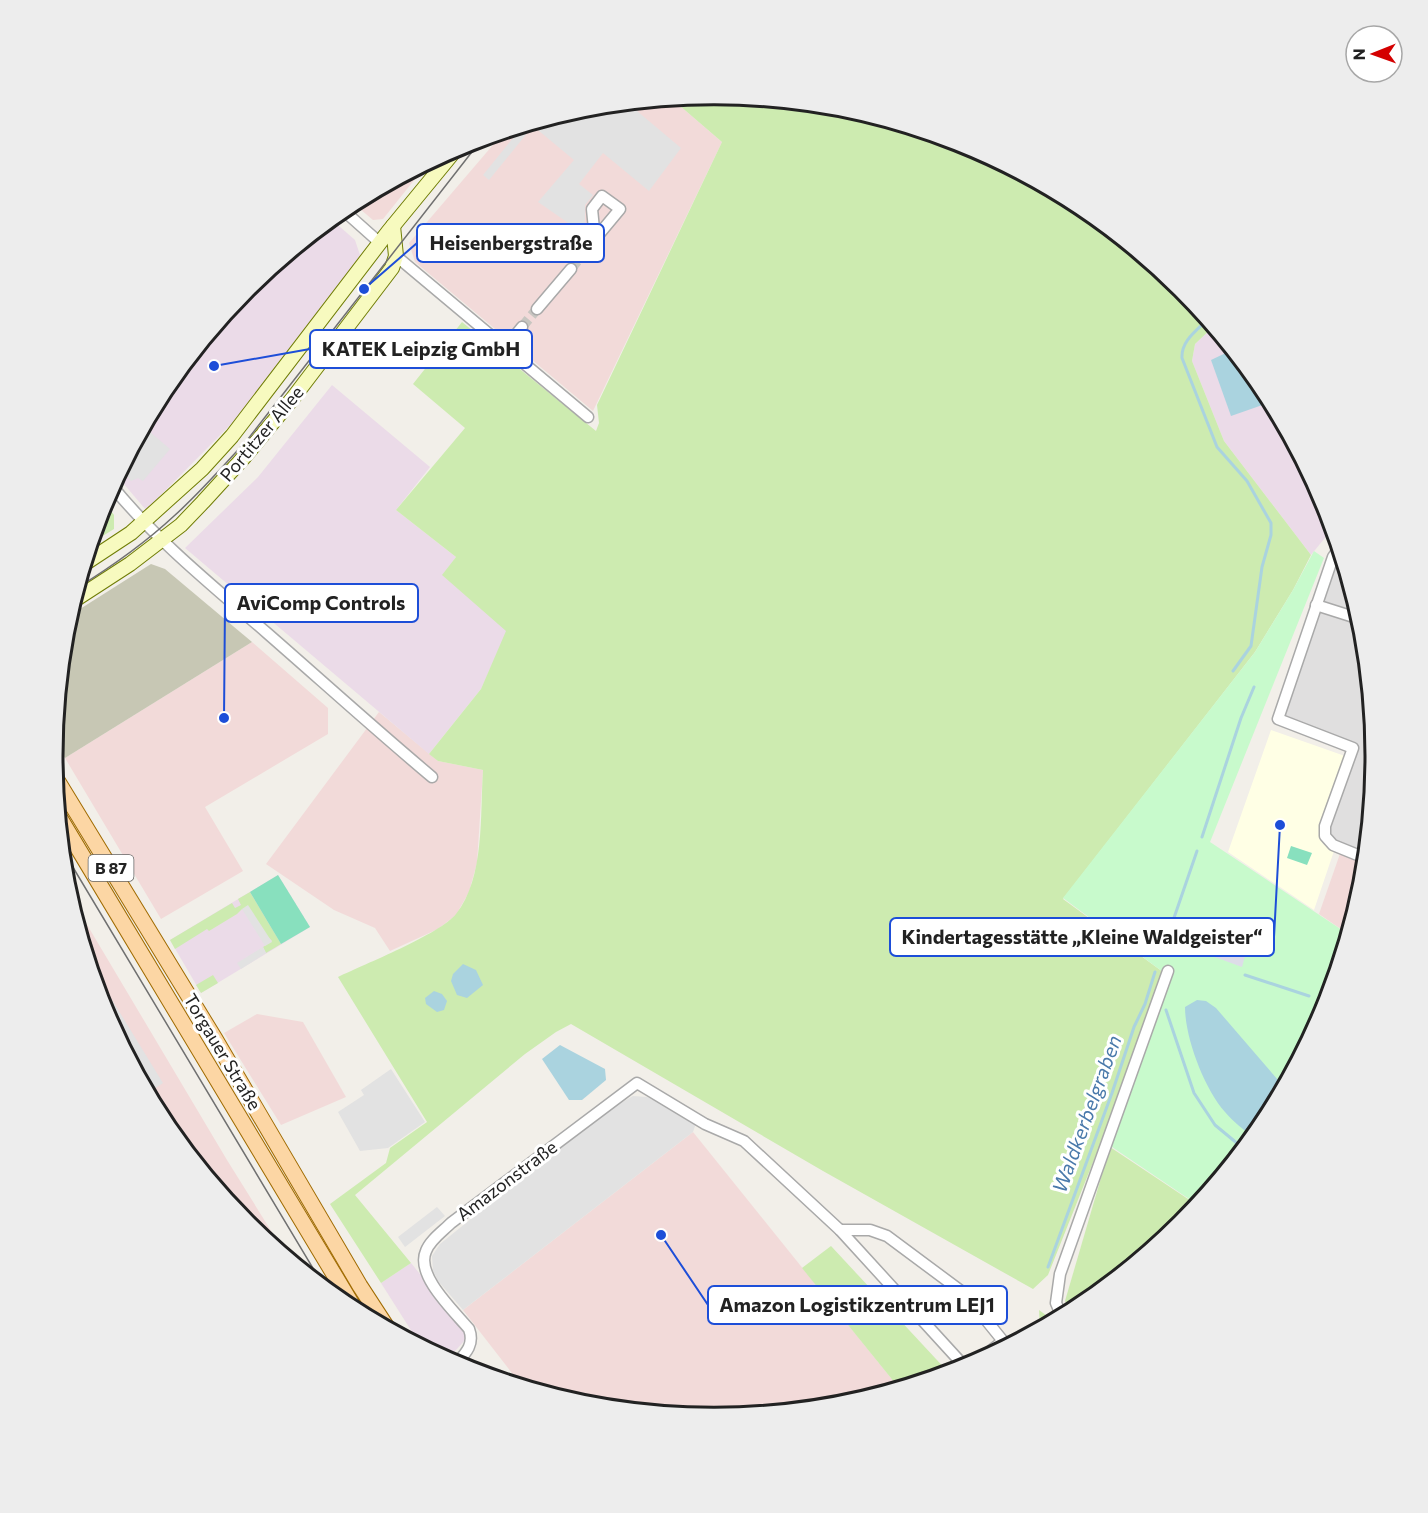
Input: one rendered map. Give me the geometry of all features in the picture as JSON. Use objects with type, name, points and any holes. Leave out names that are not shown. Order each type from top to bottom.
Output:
[{"type":"main road","name":"Portitzer Allee","points":[[95,557],[131,533],[202,469],[232,436],[393,226],[443,165]]},
{"type":"main road","points":[[393,226],[396,256]]},
{"type":"main road","name":"Portitzer Allee","points":[[84,594],[113,576],[180,525],[245,456],[380,286],[392,268],[396,256]]},
{"type":"main road","name":"Torgauer Straße","points":[[64,793],[215,1039],[379,1314]]},
{"type":"main road","name":"Torgauer Straße","points":[[68,831],[345,1293]]},
{"type":"street","points":[[350,216],[380,243]]},
{"type":"street","points":[[396,256],[588,417]]},
{"type":"street","points":[[537,309],[570,268]]},
{"type":"street","points":[[506,347],[522,327]]},
{"type":"street","points":[[119,494],[178,557],[354,719],[432,777]]},
{"type":"street","points":[[1333,557],[1278,719],[1353,748],[1325,826],[1325,836],[1333,845],[1357,855]]},
{"type":"street","points":[[1316,605],[1349,616]]},
{"type":"street","points":[[1058,1309],[1056,1304],[1060,1274],[1168,971]]},
{"type":"street","name":"Amazonstraße","points":[[462,1357],[471,1343],[472,1336],[469,1329],[429,1281],[423,1267],[426,1251],[435,1238],[451,1223],[637,1083],[705,1124],[744,1141],[840,1230]]},
{"type":"street","points":[[840,1230],[870,1230],[887,1236],[965,1294],[1002,1340]]},
{"type":"street","points":[[840,1230],[958,1360]]},
{"type":"shaded area","points":[[681,107],[722,142],[593,411],[415,262],[409,243],[493,144],[505,140],[587,118],[629,111]]},
{"type":"shaded area","points":[[638,110],[681,148],[649,191],[603,153],[579,184],[593,195],[585,205],[585,226],[577,229],[538,202],[574,160],[538,130],[587,118]]},
{"type":"shaded area","points":[[527,134],[489,180],[483,175],[513,138]]},
{"type":"shaded area","points":[[415,179],[383,219],[373,220],[361,210]]},
{"type":"shaded area","points":[[338,225],[355,240],[362,261],[246,409],[146,510],[123,484],[150,431],[173,395],[225,327],[254,296],[285,267]]},
{"type":"shaded area","points":[[1207,332],[1230,360],[1278,431],[1298,469],[1326,537],[1311,555],[1224,441],[1192,361],[1195,344]]},
{"type":"shaded area","points":[[332,385],[430,467],[396,510],[456,557],[443,575],[507,631],[481,689],[429,754],[185,548],[258,477]]},
{"type":"shaded area","points":[[150,432],[170,449],[143,481],[138,478],[131,481],[127,476]]},
{"type":"shaded area","points":[[1333,557],[1352,629],[1364,714],[1364,799],[1357,854],[1325,836],[1352,748],[1278,719]]},
{"type":"shaded area","points":[[151,564],[165,569],[252,642],[65,758],[63,755],[64,714],[80,609]]},
{"type":"shaded area","points":[[252,642],[328,708],[328,734],[205,807],[243,871],[161,919],[65,758]]},
{"type":"shaded area","points":[[379,712],[438,761],[483,770],[477,863],[469,892],[456,915],[438,929],[390,951],[375,928],[334,910],[266,864]]},
{"type":"shaded area","points":[[1271,730],[1345,756],[1319,833],[1323,844],[1334,851],[1314,910],[1228,852]]},
{"type":"shaded area","points":[[1342,848],[1357,854],[1342,930],[1319,914]]},
{"type":"shaded area","points":[[278,875],[310,927],[201,993],[170,940]]},
{"type":"shaded area","points":[[248,905],[272,942],[265,946],[242,909]]},
{"type":"shaded area","points":[[84,919],[274,1236],[225,1186],[198,1153],[150,1082],[113,1006]]},
{"type":"shaded area","points":[[1204,942],[1245,956],[1242,967],[1201,952]]},
{"type":"shaded area","points":[[263,947],[266,953],[241,969],[237,963]]},
{"type":"shaded area","points":[[109,994],[163,1083],[154,1089],[150,1082],[130,1044]]},
{"type":"shaded area","points":[[257,1014],[303,1022],[346,1097],[281,1125],[224,1033]]},
{"type":"shaded area","points":[[391,1069],[425,1122],[388,1148],[360,1151],[338,1112],[364,1095],[361,1090]]},
{"type":"shaded area","points":[[633,1096],[647,1097],[696,1123],[693,1132],[463,1310],[438,1281],[433,1271],[432,1256],[440,1244],[568,1140],[606,1111]]},
{"type":"shaded area","points":[[693,1132],[894,1382],[841,1395],[757,1406],[714,1408],[629,1402],[587,1395],[514,1376],[463,1310]]},
{"type":"shaded area","points":[[437,1207],[445,1216],[405,1247],[398,1237]]},
{"type":"shaded area","points":[[411,1263],[466,1331],[465,1340],[454,1353],[413,1333],[381,1283]]},
{"type":"green space","points":[[714,105],[799,111],[882,128],[963,155],[1040,193],[1076,215],[1143,267],[1207,332],[1195,344],[1192,361],[1224,441],[1311,555],[1293,590],[1255,652],[1063,899],[1163,972],[1127,1077],[1048,1275],[1033,1289],[823,1171],[571,1024],[525,1054],[355,1195],[411,1263],[381,1283],[330,1204],[386,1163],[390,1148],[427,1122],[338,977],[435,930],[456,914],[465,899],[472,882],[479,845],[483,770],[438,761],[429,754],[481,689],[506,631],[442,575],[456,557],[396,510],[465,428],[413,384],[462,322],[596,431],[599,423],[597,405],[722,142],[681,107]]},
{"type":"green space","points":[[111,512],[114,515],[114,529],[102,536]]},
{"type":"green space","points":[[1314,551],[1324,558],[1210,842],[1342,930],[1315,1006],[1278,1082],[1230,1153],[1190,1200],[1109,1145],[1163,972],[1063,898],[1255,652]]},
{"type":"green space","points":[[1291,846],[1312,853],[1307,865],[1287,858]]},
{"type":"green space","points":[[278,875],[310,927],[281,944],[250,892]]},
{"type":"green space","points":[[250,892],[281,944],[266,953],[263,947],[272,941],[242,909],[209,931],[207,929],[175,949],[170,940],[232,903],[235,908],[241,905],[238,899]]},
{"type":"green space","points":[[213,975],[218,983],[201,993],[196,985]]},
{"type":"green space","points":[[1110,1147],[1190,1200],[1143,1246],[1110,1273],[1076,1298],[1067,1304],[1065,1301]]},
{"type":"green space","points":[[831,1246],[942,1366],[894,1382],[802,1268]]},
{"type":"green space","points":[[1039,1310],[1047,1316],[1040,1320]]},
{"type":"water","points":[[1225,353],[1262,405],[1231,416],[1211,360]]},
{"type":"water","points":[[463,964],[476,970],[483,985],[467,998],[457,995],[451,981],[453,974]]},
{"type":"water","points":[[434,991],[442,994],[447,1001],[444,1010],[437,1012],[426,1004],[425,998]]},
{"type":"water","points":[[1197,1000],[1206,1001],[1216,1008],[1279,1081],[1245,1131],[1217,1102],[1203,1076],[1188,1033],[1185,1007]]},
{"type":"water","points":[[560,1045],[605,1069],[606,1080],[582,1100],[569,1100],[542,1059]]},
{"type":"waterway","name":"Waldkerbelgraben","points":[[1201,325],[1184,346],[1182,358],[1217,447],[1247,481],[1271,523],[1271,535],[1262,567],[1251,646],[1233,671]]},
{"type":"waterway","name":"Waldkerbelgraben","points":[[1202,837],[1241,718],[1254,687]]},
{"type":"waterway","name":"Waldkerbelgraben","points":[[1165,944],[1197,851]]},
{"type":"waterway","name":"Waldkerbelgraben","points":[[1048,1267],[1155,972]]},
{"type":"waterway","points":[[1245,975],[1309,996]]},
{"type":"waterway","points":[[1166,1010],[1194,1093],[1215,1125],[1237,1143]]},
{"type":"tunnel","points":[[571,269],[590,245]]},
{"type":"tunnel","points":[[522,327],[537,309]]},
{"type":"tram line","points":[[87,582],[163,526],[203,488],[248,439],[471,153]]},
{"type":"tram line","points":[[73,868],[314,1270]]},
{"type":"place","name":"Heisenbergstraße","points":[[364,289]]},
{"type":"place","name":"KATEK Leipzig GmbH","points":[[214,366]]},
{"type":"place","name":"AviComp Controls","points":[[224,718]]},
{"type":"place","name":"Kindertagesstätte „Kleine Waldgeister“","points":[[1280,825]]},
{"type":"place","name":"Amazon Logistikzentrum LEJ1","points":[[661,1235]]}]
